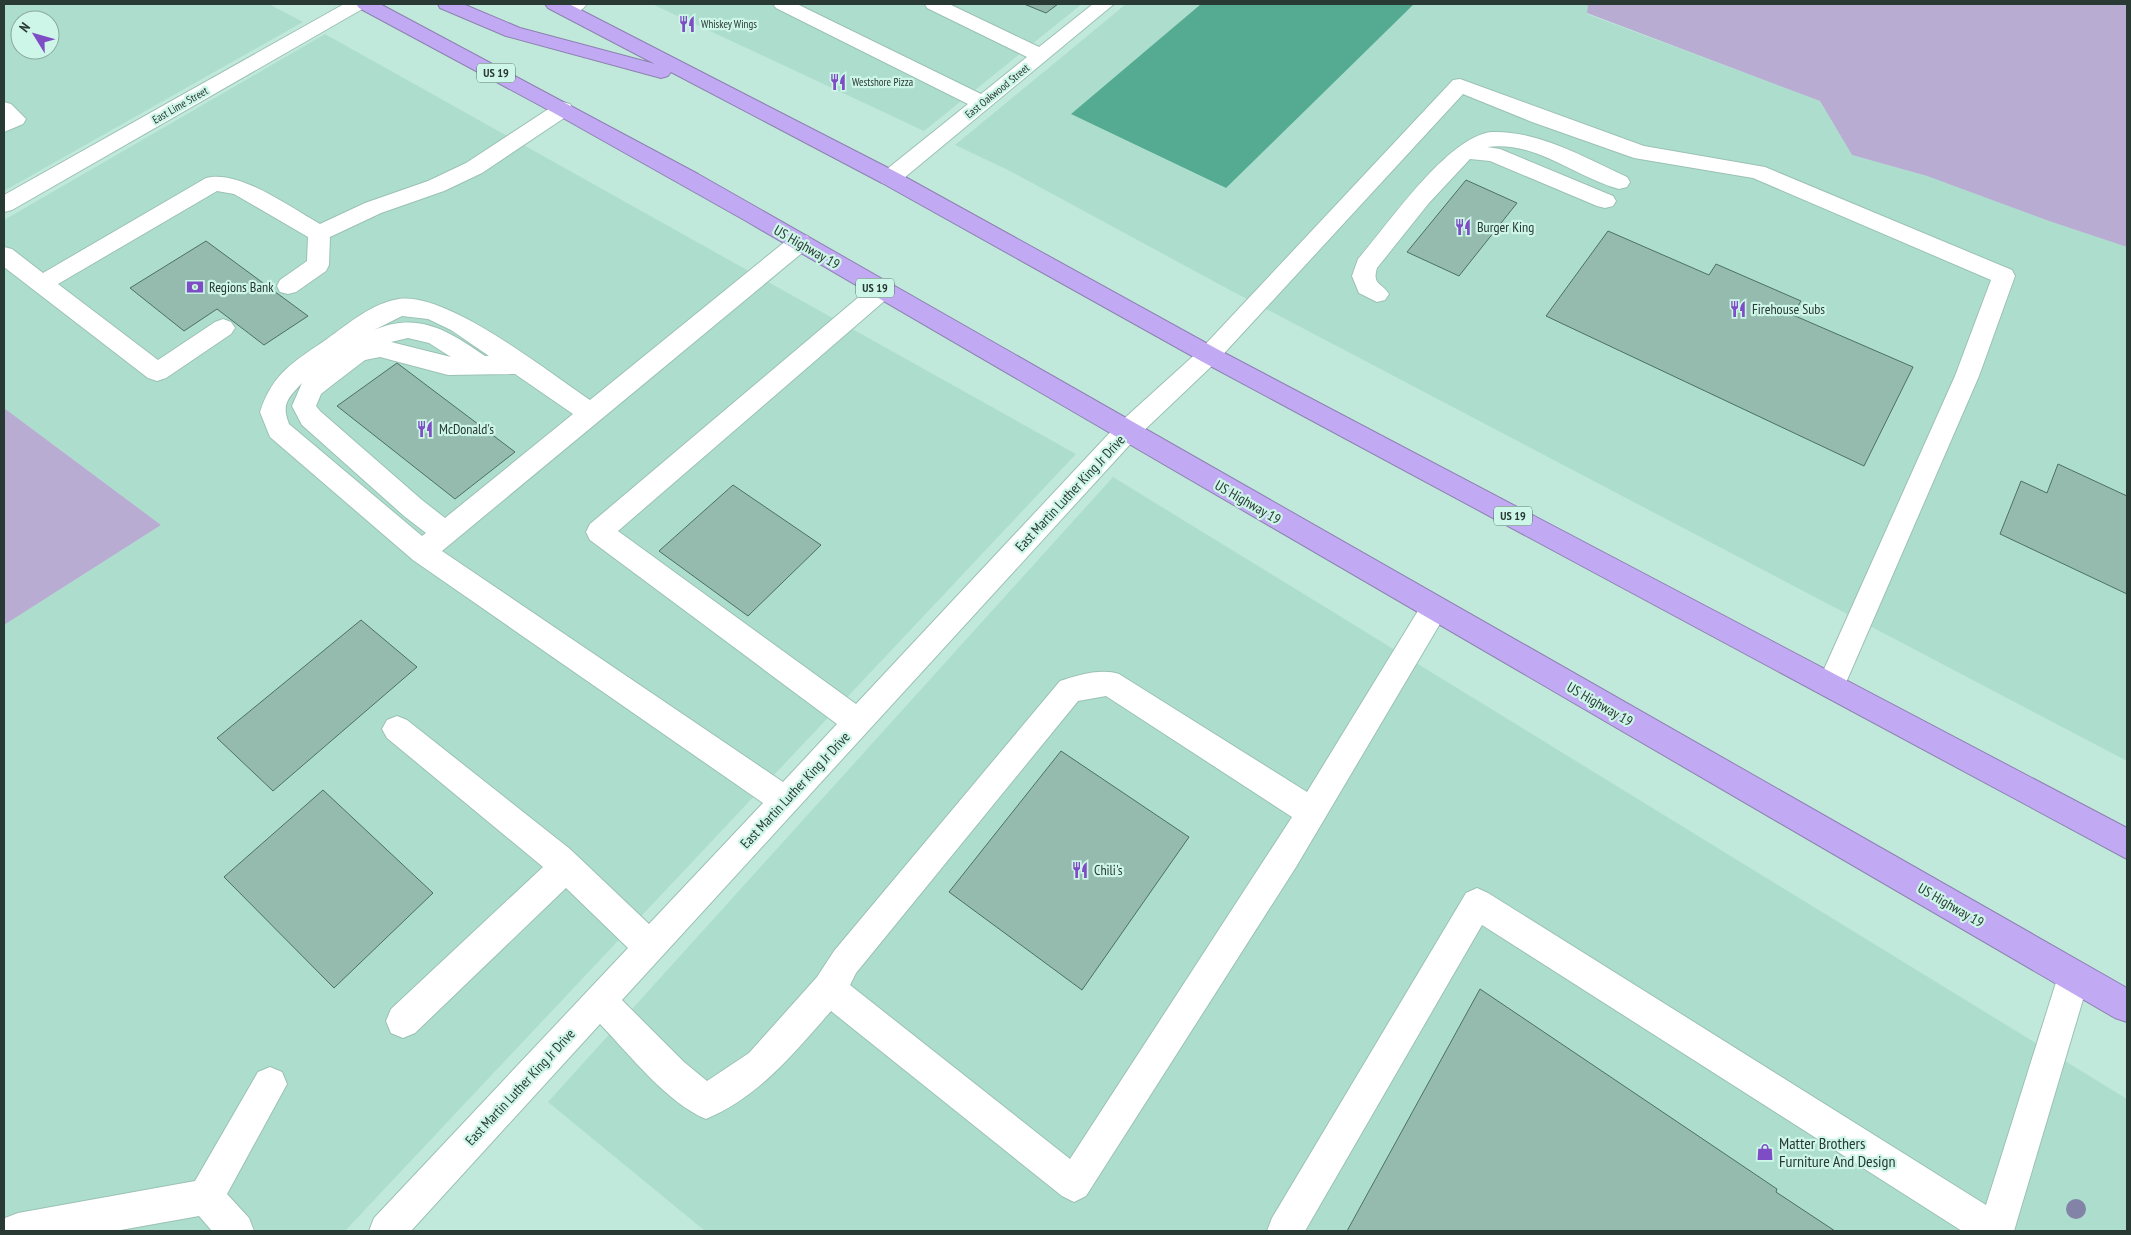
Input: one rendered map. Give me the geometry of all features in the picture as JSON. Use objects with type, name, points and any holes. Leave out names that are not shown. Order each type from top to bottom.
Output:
[{"type":"highway","name":"US Highway 19","points":[[366,4],[563,109],[800,242],[881,291],[2127,1006]]},
{"type":"highway","points":[[447,4],[513,32],[714,86]]},
{"type":"highway","name":"US 19","points":[[566,6],[890,178],[1209,355],[2127,844]]},
{"type":"street","name":"East Lime Street","points":[[4,205],[356,4]]},
{"type":"street","points":[[783,4],[813,9],[982,103]]},
{"type":"street","points":[[934,4],[1041,56]]},
{"type":"street","name":"East Oakwood Street","points":[[890,178],[1104,4]]},
{"type":"street","name":"East Martin Luther King Jr Drive","points":[[387,1231],[1126,432],[1209,355],[1460,85],[1539,117],[1640,153],[1757,172],[2004,276],[1968,376],[1831,685]]},
{"type":"street","points":[[4,109],[16,119],[4,126]]},
{"type":"street","points":[[319,233],[373,208],[436,186],[474,168],[563,109]]},
{"type":"street","points":[[1377,294],[1367,287],[1363,276],[1366,265],[1451,166],[1478,142],[1495,138],[1514,140],[1619,182]]},
{"type":"street","points":[[1465,152],[1493,154],[1605,201]]},
{"type":"street","points":[[41,284],[214,183],[240,188],[319,233]]},
{"type":"street","points":[[288,286],[318,265],[319,233]]},
{"type":"street","points":[[422,552],[800,242]]},
{"type":"street","points":[[4,255],[157,372],[223,328]]},
{"type":"street","points":[[858,722],[599,532],[881,291]]},
{"type":"street","points":[[591,413],[458,324],[432,311],[400,308],[375,317],[298,372],[278,393],[272,412],[279,430],[422,552],[785,801]]},
{"type":"street","points":[[446,532],[412,508],[311,418],[304,406],[311,389],[358,352],[380,348],[448,366],[520,365]]},
{"type":"street","points":[[829,989],[1074,1184],[1311,812],[1434,609]]},
{"type":"street","points":[[600,1001],[672,1074],[706,1102],[761,1065],[829,989],[845,962],[1070,690],[1109,682],[1311,812]]},
{"type":"street","points":[[397,729],[565,867],[650,947]]},
{"type":"street","points":[[403,1021],[565,867]]},
{"type":"street","points":[[1285,1231],[1477,904],[1995,1231],[2074,976]]},
{"type":"street","points":[[18,1231],[206,1196],[270,1084]]},
{"type":"street","points":[[206,1196],[236,1231]]},
{"type":"shaded area","points":[[4,4],[269,4],[303,22],[4,191]]},
{"type":"shaded area","points":[[652,4],[1082,4],[924,131]]},
{"type":"shaded area","points":[[1126,4],[1201,4],[1071,114],[1225,188],[1414,4],[1588,4],[1587,14],[1820,101],[1852,155],[1927,176],[2049,221],[2127,247],[2127,761],[1226,288],[1008,170],[955,145]]},
{"type":"shaded area","points":[[1201,4],[1414,4],[1226,188],[1071,114]]},
{"type":"shaded area","points":[[1588,4],[2127,4],[2127,247],[2049,221],[1927,176],[1852,155],[1820,101],[1587,13]]},
{"type":"shaded area","points":[[325,34],[1076,454],[345,1231],[4,1231],[4,625],[161,525],[4,408],[4,220]]},
{"type":"shaded area","points":[[4,408],[161,525],[4,625]]},
{"type":"shaded area","points":[[1113,477],[2127,1099],[2127,1231],[705,1231],[548,1102]]},
{"type":"building","points":[[1024,4],[1058,4],[1046,13]]},
{"type":"building","name":"Burger King","points":[[1466,180],[1517,203],[1459,276],[1407,252]]},
{"type":"building","points":[[1608,231],[1709,275],[1716,264],[1801,301],[1793,315],[1913,367],[1864,466],[1546,316]]},
{"type":"building","points":[[206,241],[308,316],[264,345],[217,309],[184,331],[130,288]]},
{"type":"building","name":"McDonald's","points":[[397,363],[515,452],[455,499],[337,406]]},
{"type":"building","points":[[2058,464],[2127,496],[2127,594],[2000,534],[2021,481],[2047,493]]},
{"type":"building","points":[[733,485],[821,545],[748,616],[659,551]]},
{"type":"building","points":[[361,620],[417,667],[273,791],[217,738]]},
{"type":"building","points":[[1061,751],[1189,837],[1082,990],[949,892]]},
{"type":"building","points":[[323,790],[433,893],[334,988],[224,877]]},
{"type":"building","points":[[1480,989],[1777,1189],[1776,1192],[1835,1231],[1347,1231]]},
{"type":"place","name":"Whiskey Wings","points":[[687,24]]},
{"type":"place","name":"Westshore Pizza","points":[[838,82]]},
{"type":"place","name":"Burger King","points":[[1463,227]]},
{"type":"place","name":"Regions Bank","points":[[195,287]]},
{"type":"place","name":"Firehouse Subs","points":[[1738,309]]},
{"type":"place","name":"McDonald's","points":[[425,429]]},
{"type":"place","name":"Chili's","points":[[1080,870]]},
{"type":"place","name":"Matter Brothers Furniture And Design","points":[[1765,1152]]}]
